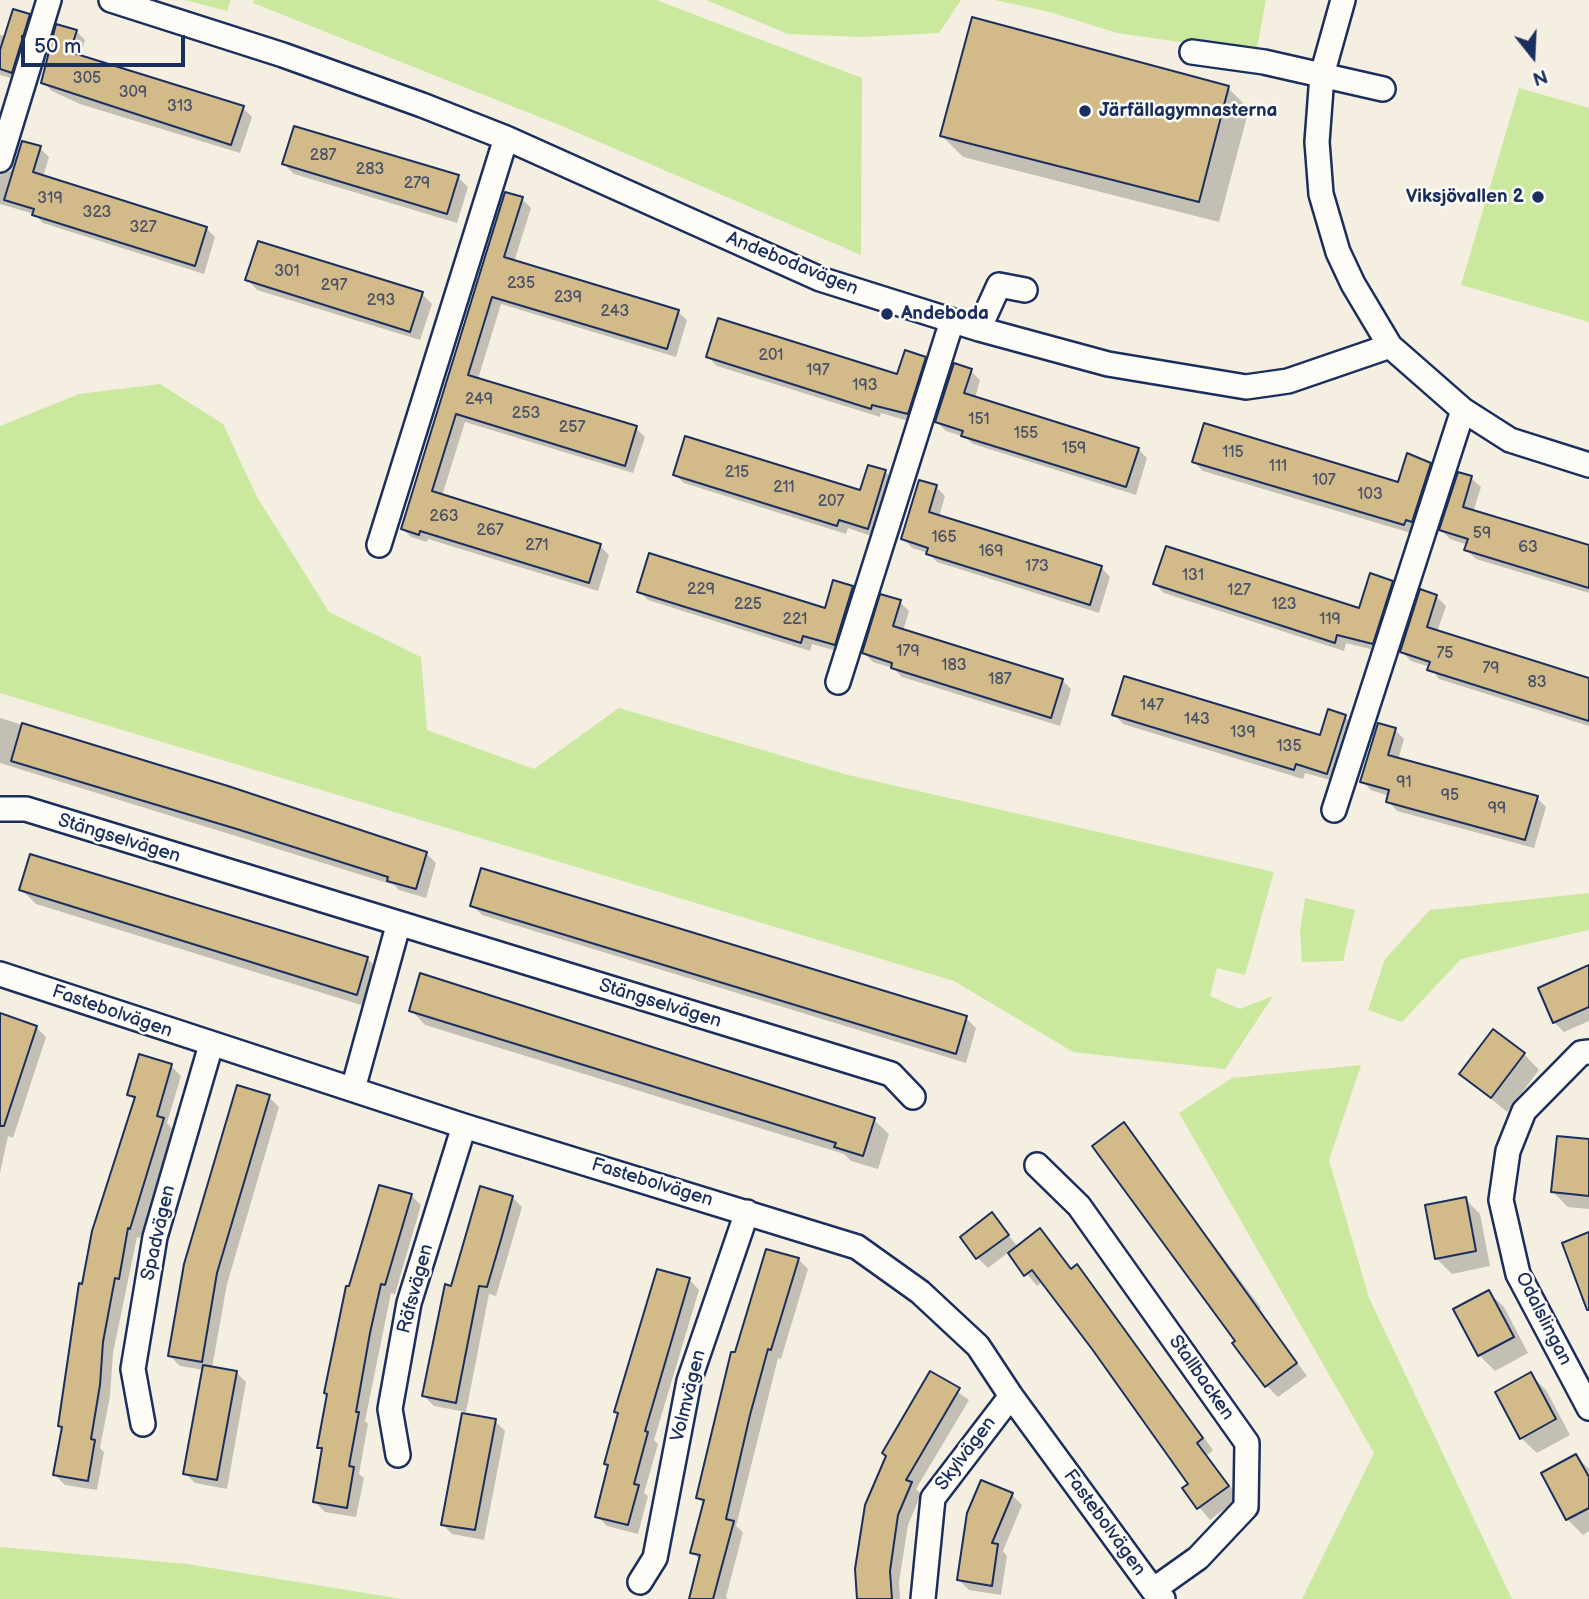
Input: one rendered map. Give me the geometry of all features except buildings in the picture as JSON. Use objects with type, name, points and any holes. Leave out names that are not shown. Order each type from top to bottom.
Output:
[{"type":"street","points":[[0,160],[49,0]]},
{"type":"street","name":"Andebodavägen","points":[[111,0],[283,55],[506,138],[820,279],[979,329],[1108,364],[1246,387],[1288,381],[1390,346]]},
{"type":"street","points":[[1343,0],[1322,75],[1317,142],[1321,194],[1338,252],[1390,346],[1463,410],[1510,440],[1589,465]]},
{"type":"street","points":[[1192,52],[1322,75],[1383,89]]},
{"type":"street","points":[[379,545],[506,138]]},
{"type":"street","points":[[979,329],[999,285],[1025,290]]},
{"type":"street","points":[[838,682],[952,320]]},
{"type":"street","points":[[1334,810],[1463,410]]},
{"type":"street","name":"Stängselvägen","points":[[0,809],[26,809],[398,926],[891,1074],[913,1097]]},
{"type":"street","points":[[354,1089],[398,926]]},
{"type":"street","name":"Fastebolvägen","points":[[0,974],[464,1126],[857,1247],[920,1293],[978,1346],[1011,1396],[1158,1594]]},
{"type":"street","name":"Spadvägen","points":[[143,1424],[133,1369],[155,1237],[211,1045]]},
{"type":"street","name":"Odalslingan","points":[[1589,1052],[1581,1054],[1524,1111],[1508,1150],[1501,1200],[1518,1274],[1589,1408]]},
{"type":"street","name":"Räfsvägen","points":[[398,1455],[390,1409],[409,1303],[464,1126]]},
{"type":"street","name":"Stallbacken","points":[[1037,1165],[1079,1206],[1247,1443],[1246,1507],[1198,1558],[1158,1594]]},
{"type":"street","name":"Volmvägen","points":[[640,1582],[656,1558],[688,1381],[747,1212]]},
{"type":"street","name":"Skylvägen","points":[[923,1599],[933,1498],[1011,1396]]},
{"type":"green space","points":[[185,0],[231,0],[227,11]]},
{"type":"green space","points":[[254,0],[656,0],[862,78],[861,255],[562,126],[253,3]]},
{"type":"green space","points":[[706,0],[961,0],[939,33],[862,37],[788,34]]},
{"type":"green space","points":[[995,0],[1266,0],[1256,53],[1117,33],[1050,12]]},
{"type":"green space","name":"Viksjövallen 2","points":[[1519,88],[1589,108],[1589,322],[1461,285]]},
{"type":"green space","points":[[160,384],[223,424],[257,497],[329,612],[421,657],[427,730],[534,769],[619,708],[848,775],[1274,872],[1245,975],[1217,968],[1210,996],[1240,1009],[1273,996],[1225,1069],[1073,1052],[954,981],[0,693],[0,426],[79,394]]},
{"type":"green space","points":[[1589,893],[1589,930],[1461,959],[1402,1022],[1368,1010],[1385,959],[1430,910]]},
{"type":"green space","points":[[1305,898],[1355,910],[1343,961],[1302,962],[1300,931]]},
{"type":"green space","points":[[1361,1065],[1329,1160],[1369,1298],[1512,1599],[1302,1599],[1374,1453],[1179,1113],[1232,1078]]},
{"type":"green space","points":[[0,1547],[187,1564],[402,1599],[0,1599]]},
{"type":"place","name":"Järfällagymnasterna","points":[[1085,111]]},
{"type":"place","name":"Viksjövallen 2","points":[[1538,197]]},
{"type":"place","name":"Andeboda","points":[[887,314]]}]
